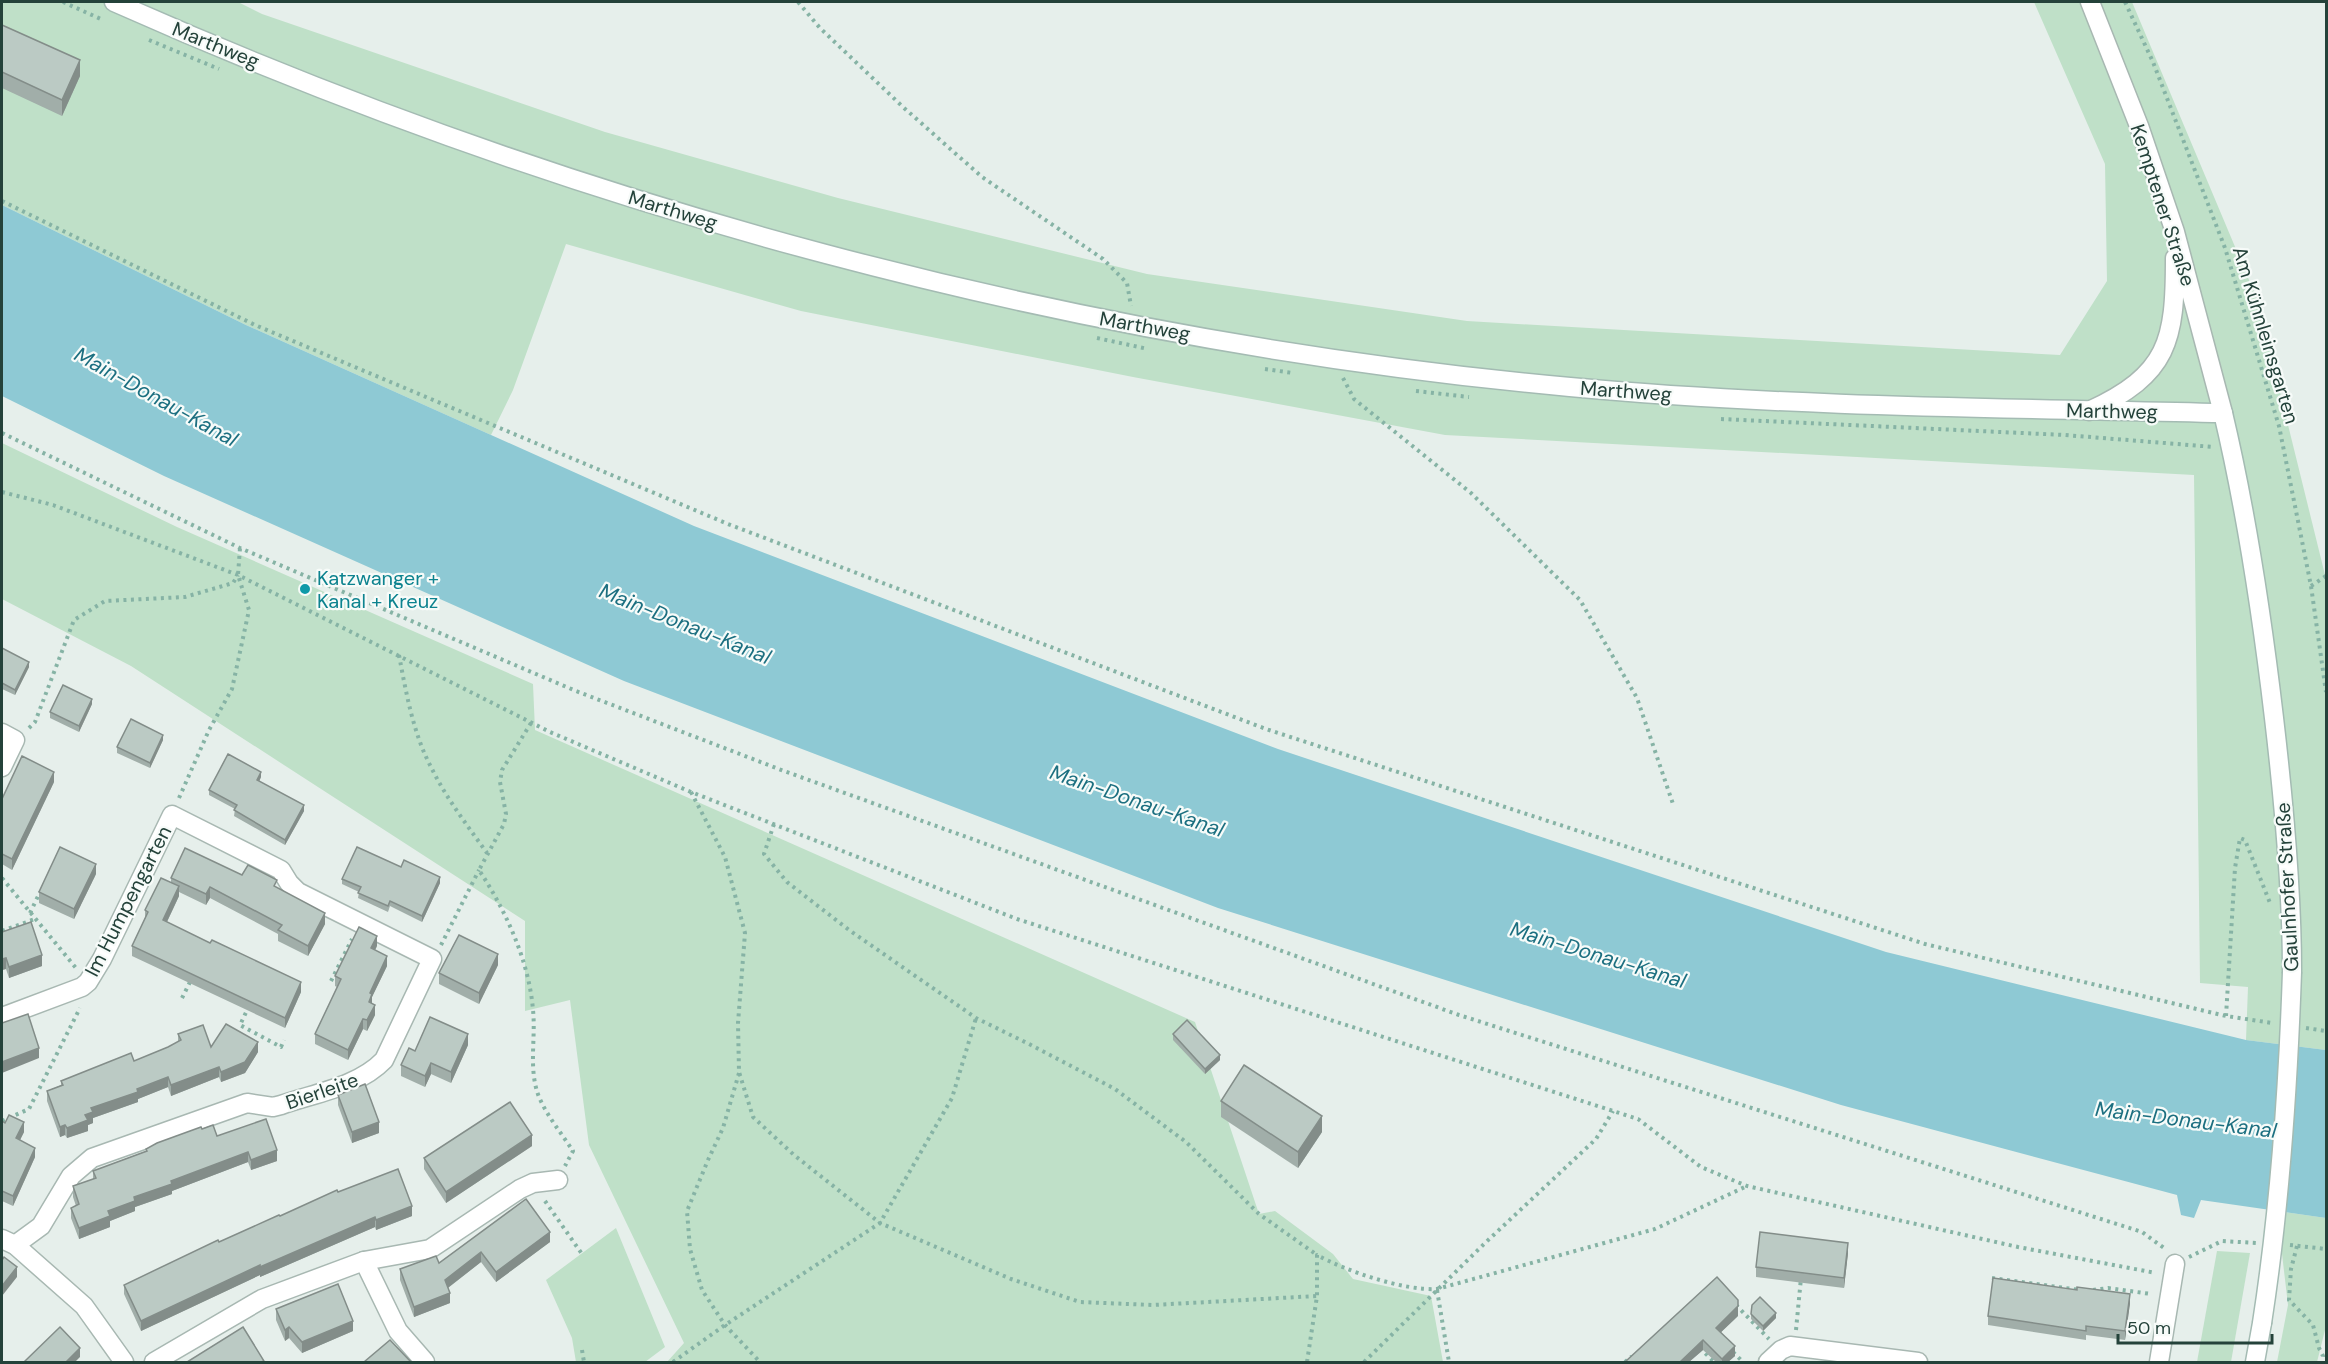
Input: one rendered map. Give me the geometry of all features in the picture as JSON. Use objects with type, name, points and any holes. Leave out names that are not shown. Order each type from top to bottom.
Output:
[{"type":"main road","name":"Marthweg","points":[[114,2],[195,38],[406,121],[613,192],[750,234],[874,267],[1020,302],[1134,325],[1344,360],[1565,387],[1803,403],[2223,413]]},
{"type":"main road","name":"Kemptener Straße","points":[[2090,2],[2131,106],[2175,232],[2223,413]]},
{"type":"main road","points":[[2089,411],[2136,384],[2162,355],[2173,316],[2175,232]]},
{"type":"main road","name":"Gaulnhofer Straße","points":[[2223,413],[2257,590],[2276,738],[2290,892],[2292,972],[2284,1137],[2270,1273],[2254,1362]]},
{"type":"main road","points":[[2,767],[8,737]]},
{"type":"main road","name":"Im Humpengarten","points":[[2,1017],[85,985],[102,959],[172,815],[281,870],[298,892],[360,922]]},
{"type":"main road","points":[[360,922],[432,958]]},
{"type":"main road","name":"Bierleite","points":[[8,1242],[41,1226],[71,1176],[92,1158],[247,1103],[273,1107],[281,1105],[362,1078],[374,1070],[384,1060],[432,958]]},
{"type":"main road","points":[[154,1362],[262,1299],[364,1262],[430,1249],[520,1189],[533,1183],[558,1179]]},
{"type":"main road","points":[[8,1242],[84,1306],[124,1362]]},
{"type":"main road","points":[[364,1262],[398,1331],[425,1362]]},
{"type":"main road","points":[[2159,1362],[2175,1264]]},
{"type":"main road","points":[[1781,1353],[1918,1362]]},
{"type":"path","points":[[798,2],[828,36],[982,177],[1103,259],[1127,284],[1134,325]]},
{"type":"path","name":"Am Kühnleinsgarten","points":[[2125,2],[2153,62],[2225,248],[2279,426],[2311,586],[2326,692]]},
{"type":"path","points":[[2,201],[255,324],[717,519],[1266,729],[1924,944],[2226,1016],[2282,1025]]},
{"type":"path","points":[[1354,399],[1471,493],[1580,600],[1636,698],[1674,807]]},
{"type":"path","points":[[2,433],[240,548],[576,691],[784,771],[1459,1015],[2142,1232],[2163,1247],[2175,1264]]},
{"type":"path","points":[[2065,435],[2231,448]]},
{"type":"path","points":[[2,492],[53,506],[238,575],[531,723],[691,792],[1017,919],[1638,1119],[1701,1167],[1747,1186],[2018,1247],[2160,1274],[2222,1241],[2265,1244]]},
{"type":"path","points":[[172,815],[209,730],[232,689],[249,610],[238,575],[240,548]]},
{"type":"path","points":[[8,737],[35,722],[74,620],[105,601],[185,597],[233,583],[238,575]]},
{"type":"path","points":[[2311,586],[2326,576]]},
{"type":"path","points":[[399,655],[414,722],[430,766],[457,812],[487,853]]},
{"type":"path","points":[[432,958],[449,932],[487,853],[504,824],[506,814],[500,782],[502,770],[531,723]]},
{"type":"path","points":[[691,792],[725,857],[745,933],[738,1023],[739,1072],[753,1117],[794,1155],[880,1223],[1011,1280],[1080,1302],[1153,1305],[1317,1296]]},
{"type":"path","points":[[774,824],[764,854],[786,882],[849,930],[976,1018],[1115,1089],[1186,1142],[1259,1214],[1317,1256],[1335,1265],[1420,1290],[1437,1290],[1654,1229],[1747,1186]]},
{"type":"path","points":[[2226,1016],[2235,868],[2240,838],[2245,840],[2274,910]]},
{"type":"path","points":[[479,870],[512,932],[529,981],[534,1012],[533,1071],[539,1097],[573,1151],[558,1179]]},
{"type":"path","points":[[2,878],[85,985],[82,1004],[29,1109],[2,1121]]},
{"type":"path","points":[[30,913],[44,883]]},
{"type":"path","points":[[2,932],[35,919]]},
{"type":"path","points":[[331,981],[360,922]]},
{"type":"path","points":[[182,998],[193,977]]},
{"type":"path","points":[[252,999],[240,1025],[281,1047],[284,1040]]},
{"type":"path","points":[[673,1362],[880,1223],[952,1098],[976,1018]]},
{"type":"path","points":[[2304,1028],[2326,1031]]},
{"type":"path","points":[[739,1072],[723,1128],[687,1211],[690,1249],[702,1290],[725,1325],[760,1362]]},
{"type":"path","points":[[1364,1362],[1596,1139],[1613,1110]]},
{"type":"path","points":[[533,1183],[582,1254]]},
{"type":"path","points":[[2287,1245],[2326,1249]]},
{"type":"path","points":[[2297,1246],[2291,1269],[2289,1300],[2313,1325],[2319,1348],[2324,1356],[2322,1362]]},
{"type":"path","points":[[1307,1362],[1317,1296],[1317,1256]]},
{"type":"path","points":[[1781,1353],[1801,1276]]},
{"type":"path","points":[[1992,1278],[2086,1291],[2108,1288],[2170,1296]]},
{"type":"path","points":[[2106,1294],[2108,1288]]},
{"type":"path","points":[[1437,1290],[1449,1362]]},
{"type":"path","points":[[1735,1304],[1781,1353]]},
{"type":"path","points":[[1693,1341],[1714,1362]]},
{"type":"path","points":[[1727,1346],[1743,1362]]},
{"type":"path","points":[[582,1350],[584,1362]]},
{"type":"path","points":[[1625,1362],[1631,1357],[1636,1362]]},
{"type":"green space","points":[[2,2],[238,2],[262,14],[605,132],[838,198],[1147,274],[1467,321],[2060,355],[2107,281],[2105,164],[2034,2],[2132,2],[2257,299],[2326,579],[2326,1050],[2246,1040],[2248,987],[2200,983],[2194,475],[1445,435],[1133,377],[801,311],[566,244],[513,390],[491,435],[246,325],[2,205]]},
{"type":"green space","points":[[2,443],[177,527],[533,684],[535,730],[1195,1022],[1259,1214],[1275,1211],[1333,1254],[1353,1279],[1431,1296],[1443,1362],[667,1362],[684,1343],[589,1145],[570,1000],[525,1011],[525,921],[131,666],[2,599]]},
{"type":"green space","points":[[2277,1211],[2326,1218],[2326,1326],[2317,1362],[2277,1362],[2288,1305]]},
{"type":"green space","points":[[616,1228],[665,1347],[645,1362],[576,1362],[572,1338],[546,1280]]},
{"type":"green space","points":[[2217,1251],[2250,1253],[2231,1362],[2197,1362]]},
{"type":"water","name":"Main-Donau-Kanal","points":[[2,205],[246,325],[694,526],[1278,749],[1886,952],[2246,1040],[2326,1050],[2326,1218],[2201,1200],[2194,1218],[2181,1215],[2177,1195],[1841,1105],[1218,908],[624,681],[164,476],[2,396]]},
{"type":"building","points":[[2,25],[80,60],[62,100],[2,72]]},
{"type":"building","points":[[2,648],[29,662],[15,690],[2,683]]},
{"type":"building","points":[[63,685],[92,699],[79,726],[50,712]]},
{"type":"building","points":[[131,719],[163,735],[150,763],[117,747]]},
{"type":"building","points":[[228,754],[261,772],[257,780],[304,805],[285,840],[234,810],[237,805],[209,790]]},
{"type":"building","points":[[22,756],[54,772],[12,859],[2,854],[2,799]]},
{"type":"building","points":[[60,847],[96,864],[74,909],[39,892]]},
{"type":"building","points":[[357,847],[401,867],[404,860],[440,877],[422,916],[390,901],[388,906],[358,893],[361,887],[342,879]]},
{"type":"building","points":[[185,848],[242,875],[248,865],[277,880],[274,886],[325,913],[308,946],[278,930],[282,925],[210,887],[206,894],[171,878]]},
{"type":"building","points":[[161,878],[179,886],[163,920],[210,943],[212,940],[301,982],[285,1018],[132,946],[148,912],[145,910]]},
{"type":"building","points":[[31,922],[42,955],[9,967],[6,958],[2,959],[2,932]]},
{"type":"building","points":[[359,927],[377,936],[371,948],[387,956],[370,993],[372,994],[369,1002],[375,1005],[367,1020],[363,1019],[348,1050],[315,1034],[341,979],[335,976]]},
{"type":"building","points":[[459,935],[498,954],[479,993],[439,973]]},
{"type":"building","points":[[28,1014],[39,1048],[2,1062],[2,1023]]},
{"type":"building","points":[[430,1017],[468,1034],[451,1072],[431,1063],[425,1076],[401,1065],[409,1048],[415,1051]]},
{"type":"building","points":[[1187,1020],[1220,1055],[1205,1069],[1173,1034]]},
{"type":"building","points":[[226,1024],[258,1042],[245,1062],[221,1072],[219,1067],[171,1085],[168,1077],[137,1089],[138,1092],[91,1108],[93,1112],[85,1115],[88,1120],[67,1128],[65,1125],[60,1127],[47,1091],[63,1085],[61,1081],[131,1053],[134,1061],[181,1040],[178,1034],[203,1025],[211,1047]]},
{"type":"building","points":[[1244,1065],[1322,1116],[1298,1152],[1221,1101]]},
{"type":"building","points":[[365,1084],[379,1122],[352,1132],[338,1095]]},
{"type":"building","points":[[510,1102],[532,1135],[446,1192],[424,1158]]},
{"type":"building","points":[[9,1115],[24,1122],[16,1138],[35,1148],[13,1196],[2,1191],[2,1121],[5,1123]]},
{"type":"building","points":[[266,1119],[277,1150],[251,1160],[248,1152],[171,1181],[172,1184],[134,1197],[135,1201],[108,1211],[110,1216],[79,1228],[71,1208],[79,1204],[73,1186],[96,1178],[93,1171],[147,1151],[146,1149],[157,1143],[201,1127],[202,1129],[213,1125],[217,1136]]},
{"type":"building","points":[[398,1169],[412,1206],[376,1220],[375,1217],[260,1267],[260,1265],[141,1321],[124,1285],[218,1240],[219,1242],[337,1190],[338,1192]]},
{"type":"building","points":[[526,1199],[550,1232],[496,1272],[481,1252],[445,1280],[450,1293],[414,1307],[400,1269],[436,1256],[439,1263]]},
{"type":"building","points":[[1760,1232],[1848,1243],[1844,1278],[1756,1267]]},
{"type":"building","points":[[4,1257],[17,1267],[2,1286],[2,1260]]},
{"type":"building","points":[[1717,1277],[1738,1300],[1738,1306],[1716,1328],[1735,1346],[1722,1359],[1703,1340],[1680,1362],[1625,1362]]},
{"type":"building","points":[[1993,1278],[2077,1290],[2077,1287],[2130,1294],[2125,1331],[2086,1326],[2086,1331],[1988,1316]]},
{"type":"building","points":[[338,1284],[353,1321],[302,1342],[289,1327],[285,1330],[276,1309]]},
{"type":"building","points":[[1760,1297],[1776,1313],[1763,1326],[1751,1314],[1752,1305]]},
{"type":"building","points":[[60,1327],[80,1348],[66,1362],[24,1362]]},
{"type":"building","points":[[243,1327],[264,1361],[187,1362]]},
{"type":"building","points":[[390,1340],[411,1362],[364,1362]]},
{"type":"place","name":"Katzwanger + Kanal + Kreuz","points":[[305,589]]}]
